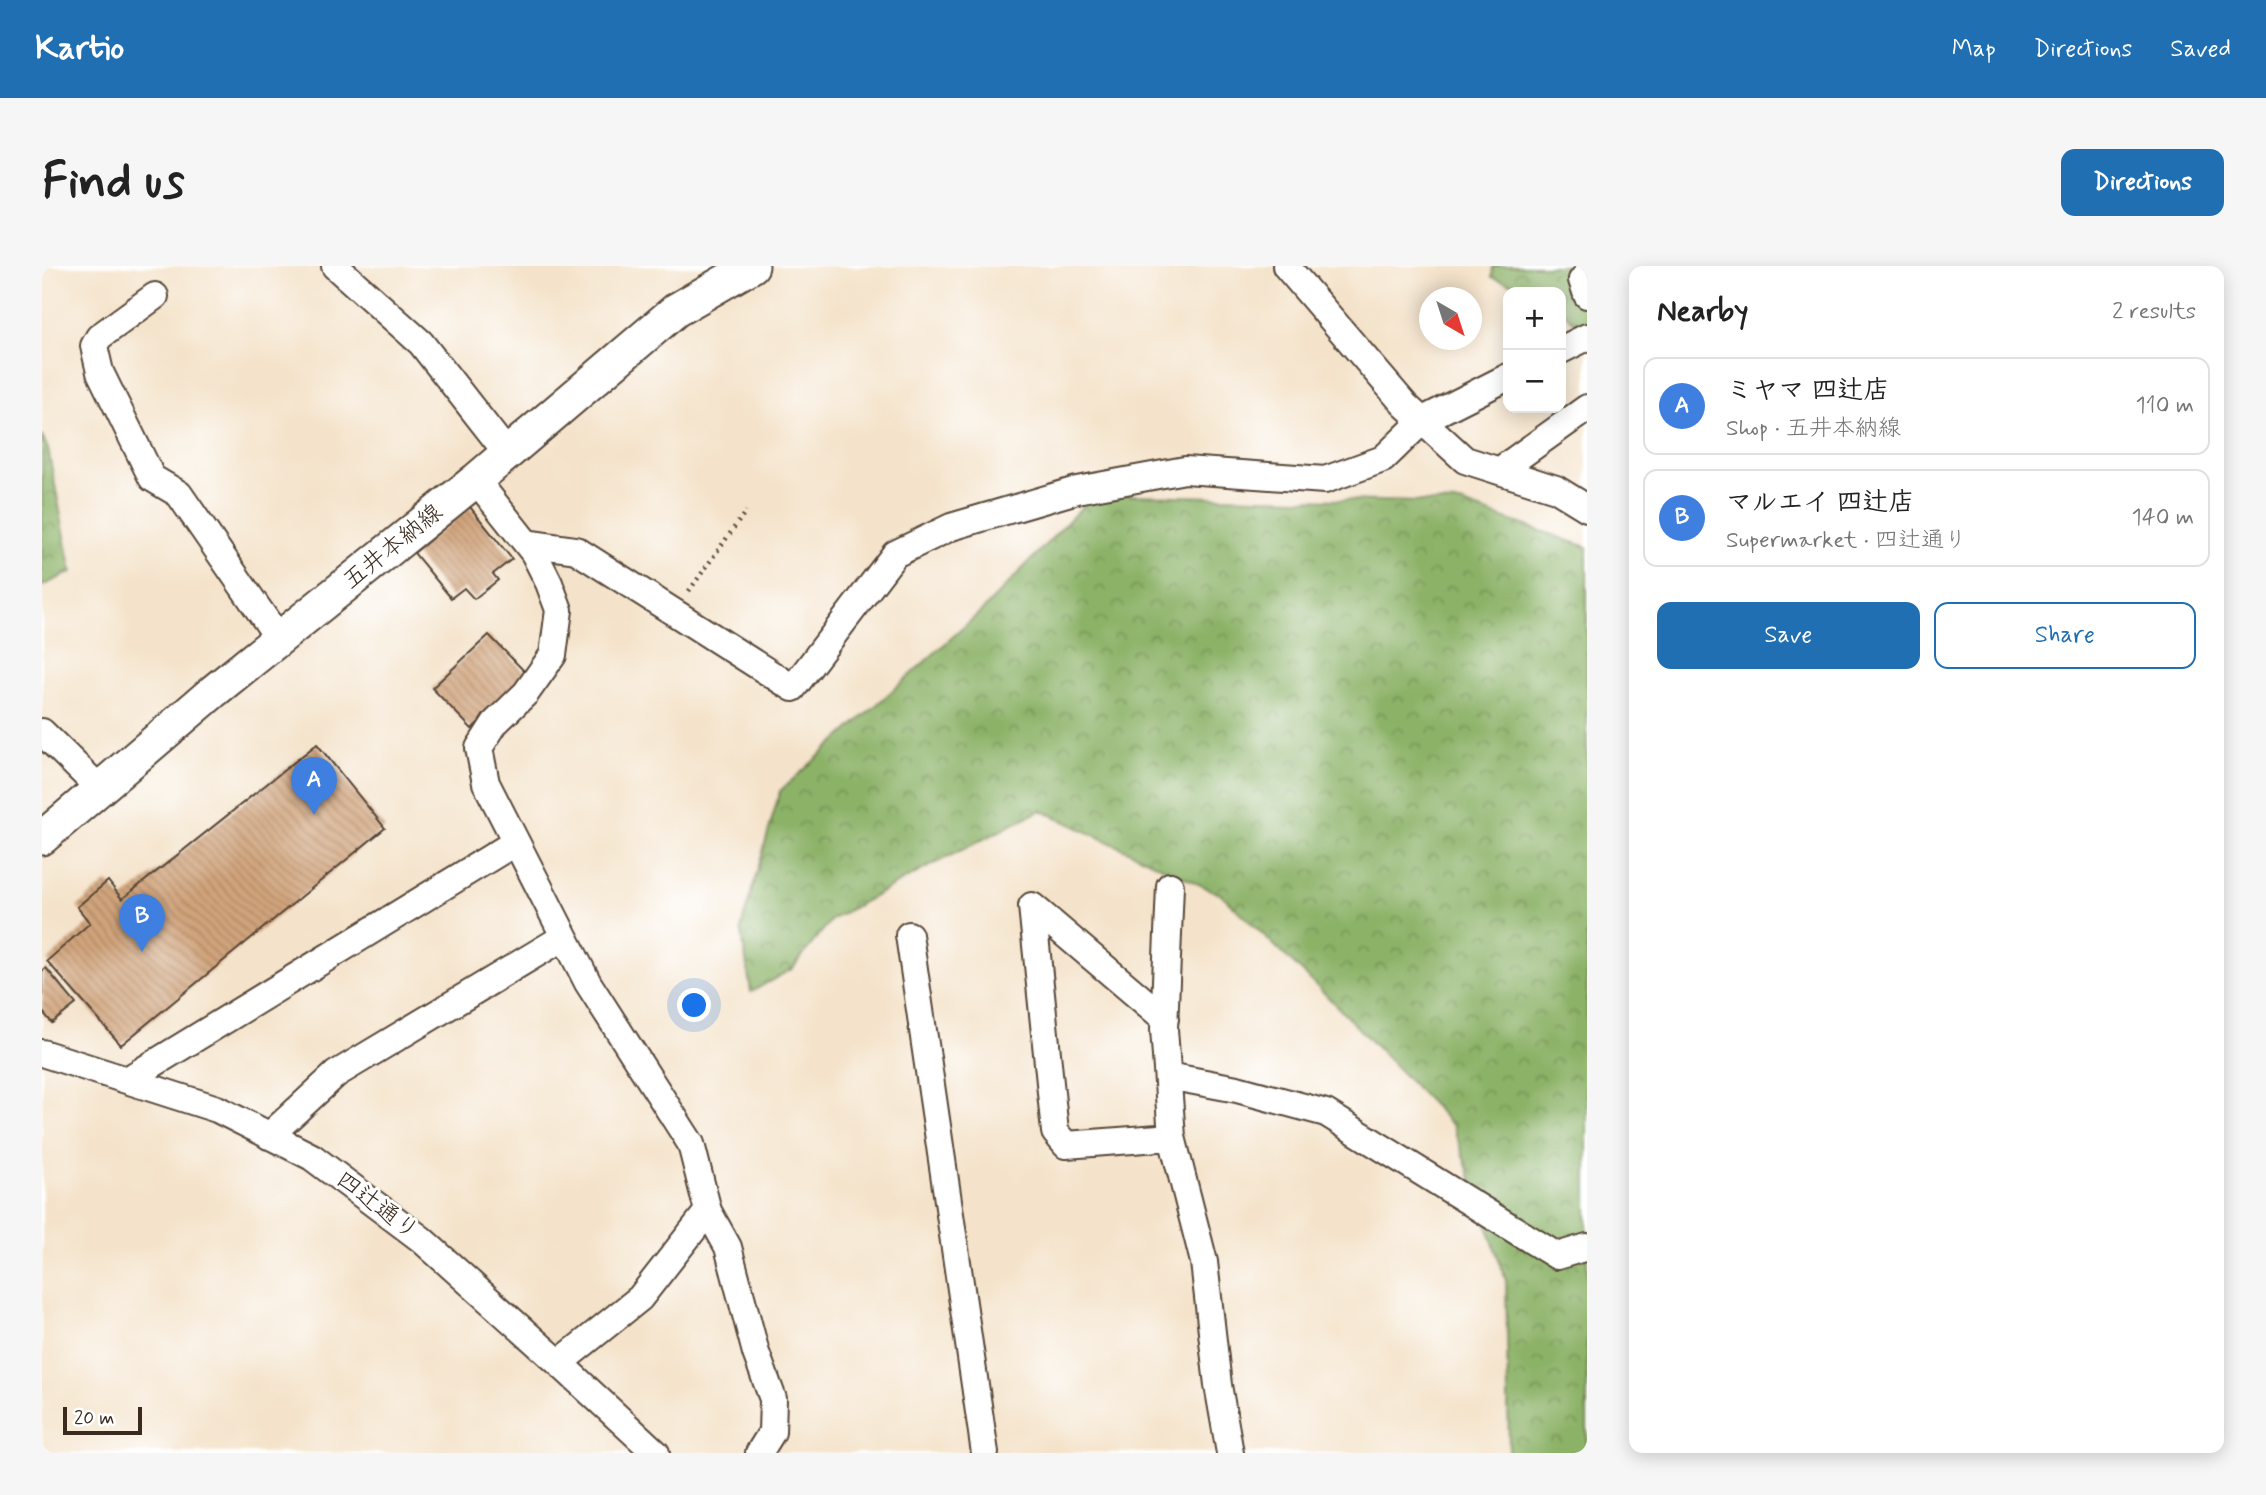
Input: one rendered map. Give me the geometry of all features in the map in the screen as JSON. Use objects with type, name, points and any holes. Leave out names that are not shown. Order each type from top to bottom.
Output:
[{"type":"main road","name":"五井本納線","points":[[42,838],[279,639],[476,480],[676,310],[752,266]]},
{"type":"street","points":[[335,266],[421,343],[507,453]]},
{"type":"street","points":[[1286,266],[1405,405],[1465,460],[1556,489],[1587,508]]},
{"type":"street","points":[[1587,274],[1582,280],[1587,295]]},
{"type":"street","points":[[155,296],[99,337],[94,346],[100,372],[152,478],[179,494],[279,639]]},
{"type":"street","points":[[1566,348],[1587,337]]},
{"type":"street","points":[[526,543],[576,550],[793,688],[895,554],[951,527],[1077,490],[1185,470],[1325,480],[1383,459],[1423,420],[1503,380]]},
{"type":"street","points":[[1499,471],[1587,408]]},
{"type":"street","points":[[476,480],[534,553],[559,610],[553,655],[526,693],[495,723],[479,748],[486,783],[588,983],[691,1144],[708,1211],[728,1247],[756,1353],[773,1399],[772,1432],[759,1453]]},
{"type":"street","points":[[42,732],[100,789]]},
{"type":"street","points":[[127,1080],[516,842]]},
{"type":"street","points":[[1170,886],[1165,1020],[1172,1137],[1204,1262],[1218,1385],[1230,1453]]},
{"type":"street","points":[[1165,1020],[1032,906],[1055,1132],[1066,1145],[1172,1137]]},
{"type":"street","points":[[909,935],[985,1453]]},
{"type":"street","points":[[269,1136],[336,1074],[564,937]]},
{"type":"street","name":"四辻通り","points":[[42,1053],[217,1109],[312,1157],[421,1239],[656,1453]]},
{"type":"street","points":[[1168,1076],[1237,1089],[1326,1112],[1557,1256],[1587,1247]]},
{"type":"street","points":[[559,1363],[640,1298],[708,1211]]},
{"type":"path","points":[[674,612],[746,511]]},
{"type":"green space","points":[[1493,266],[1587,266],[1587,333],[1566,314],[1566,287],[1521,287],[1492,277]]},
{"type":"green space","points":[[42,435],[48,449],[72,572],[42,586]]},
{"type":"green space","points":[[1094,494],[1460,503],[1587,547],[1587,1453],[1509,1453],[1506,1281],[1453,1126],[1326,995],[1222,895],[1041,810],[832,919],[792,969],[751,992],[741,928],[780,791],[985,608]]},
{"type":"building","points":[[470,507],[512,559],[493,574],[498,580],[474,599],[464,588],[451,598],[414,553]]},
{"type":"building","points":[[489,635],[527,674],[472,729],[432,688]]},
{"type":"building","points":[[317,744],[385,828],[121,1045],[47,961],[90,923],[77,907],[108,881],[122,899]]},
{"type":"building","points":[[46,968],[76,1004],[52,1023],[42,1011],[42,971]]},
{"type":"place","name":"ミヤマ 四辻店","points":[[314,815]]},
{"type":"place","name":"マルエイ 四辻店","points":[[142,952]]}]
